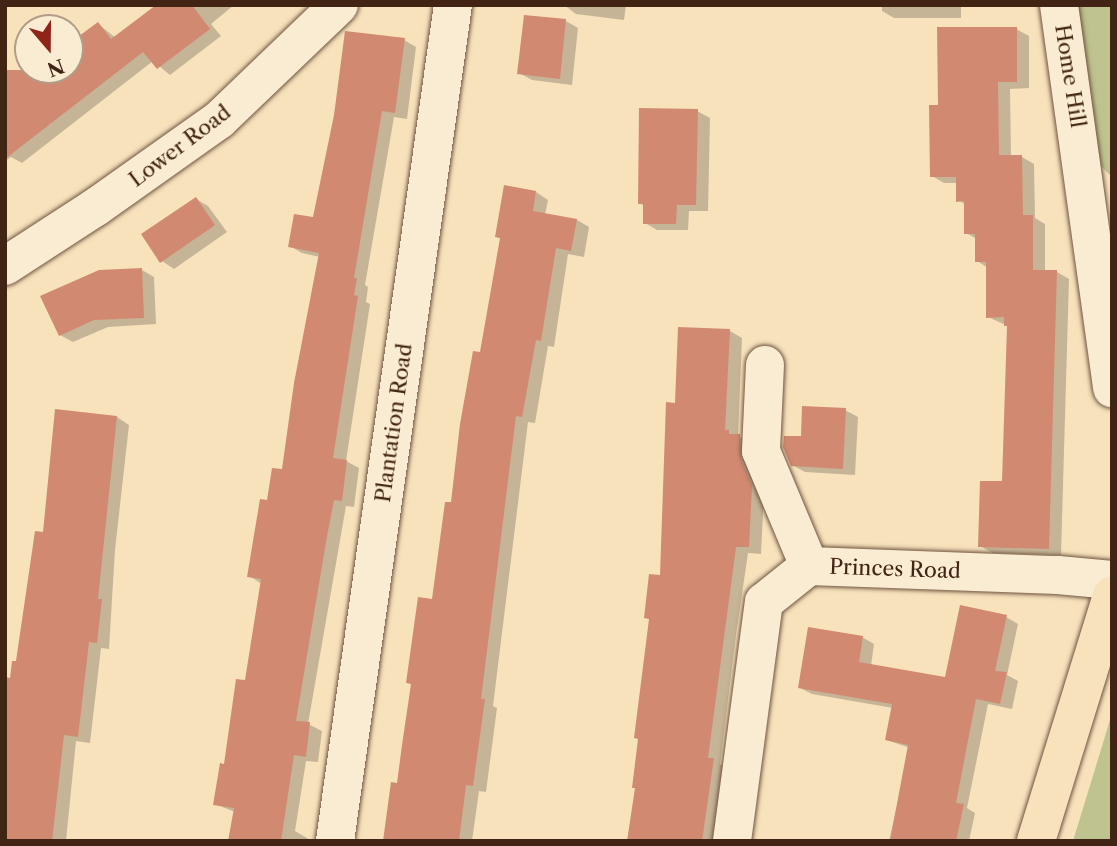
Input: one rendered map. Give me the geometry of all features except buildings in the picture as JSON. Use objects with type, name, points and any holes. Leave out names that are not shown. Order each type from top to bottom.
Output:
[{"type":"main road","points":[[1036,841],[1112,596]]},
{"type":"street","name":"Lower Road","points":[[5,266],[219,120],[307,39],[339,5]]},
{"type":"street","name":"Plantation Road","points":[[335,841],[453,5]]},
{"type":"street","name":"Home Hill","points":[[1059,5],[1081,147],[1112,388]]},
{"type":"street","name":"Home Hill","points":[[1081,147],[1112,178]]},
{"type":"street","points":[[765,365],[761,451],[809,566]]},
{"type":"street","name":"Princes Road","points":[[732,841],[764,602],[809,566],[1058,575],[1112,580]]},
{"type":"green space","points":[[1060,5],[1112,5],[1112,177],[1081,147]]},
{"type":"green space","points":[[1112,713],[1112,841],[1073,841],[1103,743]]}]
